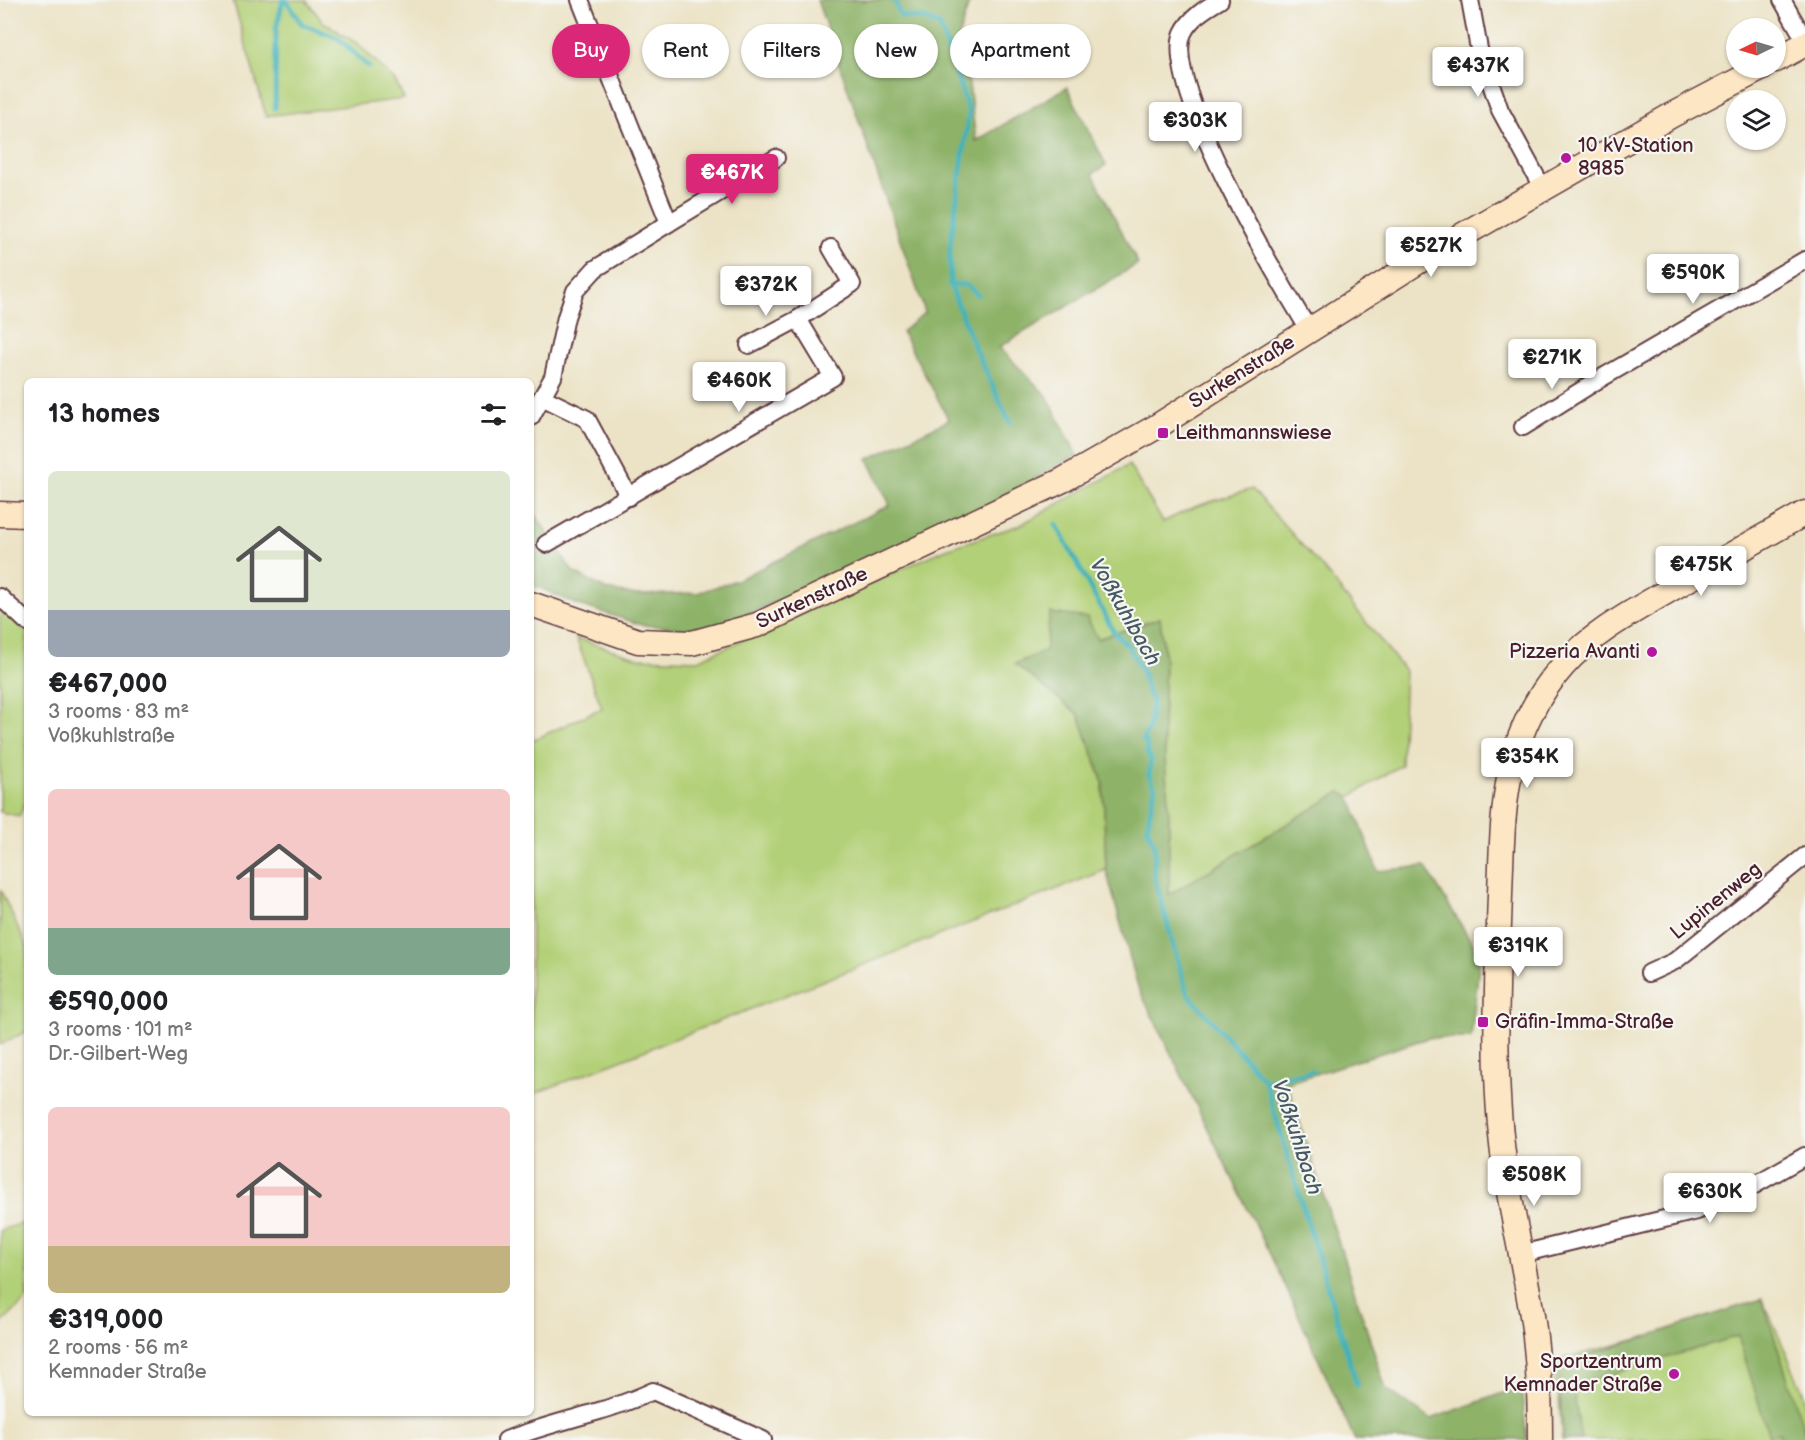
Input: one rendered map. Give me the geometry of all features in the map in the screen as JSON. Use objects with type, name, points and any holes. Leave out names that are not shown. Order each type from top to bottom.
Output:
[{"type":"street","points":[[580,0],[669,224]]},
{"type":"street","points":[[1220,0],[1192,20],[1183,34],[1180,53],[1184,76],[1212,151],[1253,234],[1309,330]]},
{"type":"street","points":[[1470,0],[1479,49],[1500,110],[1543,189]]},
{"type":"street","points":[[1782,0],[1805,42],[1786,54]]},
{"type":"street","name":"Surkenstraße","points":[[534,605],[606,632],[638,641],[692,643],[757,625],[1063,480],[1156,427],[1435,251],[1672,115],[1743,78]]},
{"type":"street","points":[[534,412],[553,377],[566,317],[575,291],[595,269],[776,158]]},
{"type":"street","points":[[749,345],[798,319],[852,284],[831,248]]},
{"type":"street","points":[[1523,427],[1570,390],[1805,260]]},
{"type":"street","points":[[546,544],[833,377],[798,319]]},
{"type":"street","points":[[542,397],[587,420],[629,497]]},
{"type":"street","points":[[1540,1440],[1540,1389],[1536,1346],[1500,1123],[1496,1027],[1503,811],[1510,766],[1523,726],[1535,704],[1563,666],[1606,628],[1805,513]]},
{"type":"street","points":[[0,514],[24,515]]},
{"type":"street","points":[[0,597],[24,619]]},
{"type":"street","name":"Lupinenweg","points":[[1649,973],[1675,961],[1805,856]]},
{"type":"street","points":[[1521,1254],[1696,1211],[1751,1187],[1805,1156]]},
{"type":"street","points":[[506,1440],[534,1429],[618,1406],[653,1391],[763,1440]]},
{"type":"green space","points":[[233,0],[306,0],[323,22],[358,44],[395,81],[404,99],[266,116]]},
{"type":"green space","points":[[817,0],[970,0],[962,24],[950,24],[950,78],[966,78],[969,84],[976,141],[1067,87],[1106,165],[1093,174],[1138,264],[999,347],[1047,396],[1077,455],[978,512],[709,631],[642,625],[576,604],[534,585],[534,513],[573,572],[607,590],[637,595],[697,593],[737,580],[890,505],[868,459],[949,420],[902,332],[925,312],[842,72],[842,24],[825,24]]},
{"type":"green space","points":[[1129,465],[1163,522],[1194,507],[1252,489],[1326,572],[1405,671],[1401,765],[1350,797],[1340,792],[1169,895],[1169,818],[1163,729],[1165,659],[1160,618],[1097,639],[1045,651],[1015,664],[1079,715],[1103,783],[1106,870],[534,1094],[534,740],[602,708],[576,638],[639,658],[698,660],[946,549],[1020,525]]},
{"type":"green space","points":[[0,609],[24,629],[24,806],[19,816],[0,812]]},
{"type":"green space","points":[[1050,613],[1087,618],[1098,639],[1160,618],[1165,659],[1163,729],[1169,818],[1169,895],[1340,792],[1350,797],[1378,871],[1425,866],[1480,956],[1471,1038],[1428,1038],[1287,1083],[1386,1389],[1431,1419],[1517,1388],[1522,1394],[1527,1440],[1355,1440],[1281,1277],[1138,987],[1106,870],[1103,783],[1079,715],[1015,664],[1045,651]]},
{"type":"green space","points":[[0,889],[24,941],[24,1033],[0,1045]]},
{"type":"green space","points":[[24,1223],[24,1302],[0,1325],[0,1230]]},
{"type":"green space","points":[[1762,1299],[1805,1432],[1805,1440],[1781,1440],[1779,1433],[1769,1436],[1738,1336],[1573,1386],[1581,1440],[1563,1440],[1558,1371],[1571,1361]]},
{"type":"green space","name":"Sportzentrum Kemnader Straße","points":[[1767,1309],[1805,1397],[1805,1440],[1562,1440],[1559,1396],[1555,1387],[1553,1361],[1736,1314]]},
{"type":"waterway","points":[[275,108],[276,29],[283,0]]},
{"type":"waterway","points":[[286,0],[302,24],[338,38],[369,67]]},
{"type":"waterway","name":"Voßkuhlbach","points":[[894,0],[901,16],[926,19],[940,26],[969,112],[950,247],[950,284],[974,346],[1010,423]]},
{"type":"waterway","points":[[950,284],[966,285],[978,295]]},
{"type":"waterway","name":"Voßkuhlbach","points":[[1056,524],[1114,632],[1129,647],[1143,673],[1147,692],[1152,700],[1149,728],[1143,740],[1147,744],[1147,753],[1151,759],[1149,775],[1155,788],[1147,827],[1155,846],[1154,876],[1187,993],[1265,1081],[1357,1385]]},
{"type":"waterway","points":[[1265,1081],[1312,1071]]},
{"type":"place","name":"10 kV-Station 8985","points":[[1566,158]]},
{"type":"place","name":"Leithmannswiese","points":[[1163,433]]},
{"type":"place","name":"Pizzeria Avanti","points":[[1652,652]]},
{"type":"place","name":"Gräfin-Imma-Straße","points":[[1483,1022]]},
{"type":"place","name":"Sportzentrum Kemnader Straße","points":[[1674,1374]]}]
